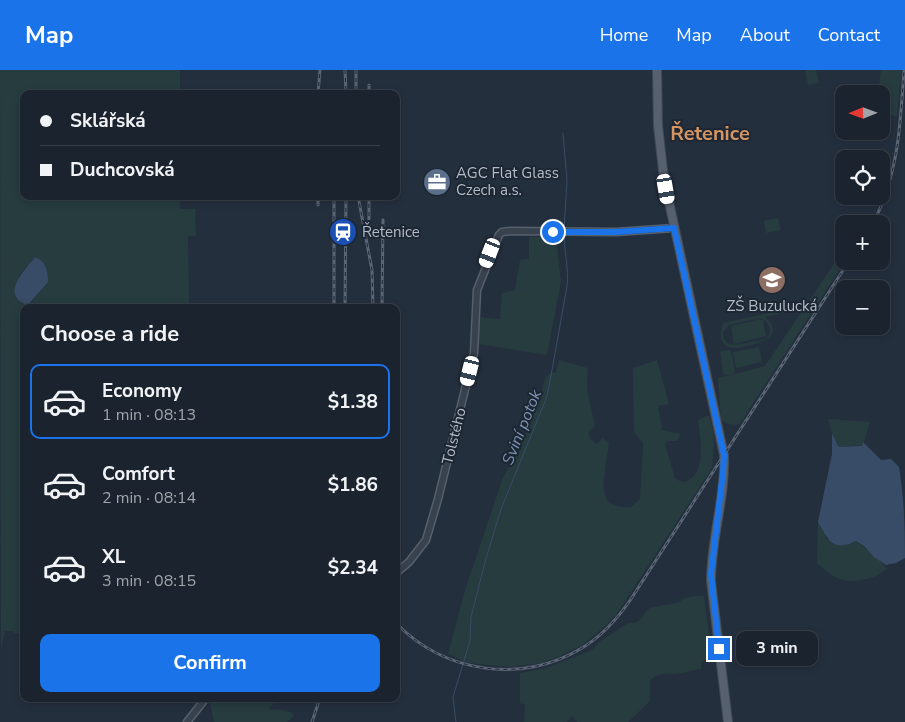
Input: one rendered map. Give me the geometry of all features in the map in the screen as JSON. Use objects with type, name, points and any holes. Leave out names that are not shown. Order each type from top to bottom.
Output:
[{"type":"main road","points":[[657,70],[660,155],[674,228],[724,455],[711,574],[712,599],[728,722]]},
{"type":"street","name":"Tolstého","points":[[400,570],[409,562],[426,540],[438,499],[474,353],[477,290],[495,240],[502,232],[511,231],[616,232],[674,228]]},
{"type":"street","points":[[187,722],[203,702]]},
{"type":"green space","points":[[0,70],[180,70],[180,90],[20,90],[20,200],[180,200],[180,209],[195,209],[196,236],[188,236],[189,304],[30,304],[48,282],[39,259],[35,257],[20,275],[16,285],[15,297],[27,304],[20,304],[20,634],[14,633],[14,631],[5,631],[1,648]]},
{"type":"green space","points":[[805,70],[816,70],[819,83],[808,85]]},
{"type":"green space","points":[[881,70],[901,70],[897,117],[890,114],[890,85],[879,85]]},
{"type":"green space","points":[[778,218],[781,230],[766,233],[764,221]]},
{"type":"green space","points":[[529,237],[556,237],[561,282],[547,355],[478,344],[478,317],[500,319],[502,293],[515,290],[520,260],[529,259]]},
{"type":"green space","points":[[835,262],[835,270],[839,270],[739,425],[728,424],[721,420],[718,378],[731,375],[723,373],[720,352],[731,351],[734,374],[765,366]]},
{"type":"green space","points":[[793,308],[793,311],[765,317],[773,327],[771,335],[767,338],[762,341],[742,347],[732,348],[725,345],[721,339],[722,323]],"holes":[[[760,318],[770,327],[770,333],[765,339],[736,345],[726,341],[723,332],[729,325]]]},
{"type":"green space","points":[[760,319],[763,320],[766,336],[734,344],[731,326]]},
{"type":"green space","points":[[759,347],[762,362],[736,368],[733,352]]},
{"type":"green space","points":[[559,360],[588,368],[587,390],[595,426],[589,432],[590,439],[597,444],[602,438],[609,442],[604,493],[610,503],[617,506],[631,507],[640,499],[643,443],[634,432],[633,368],[657,360],[669,404],[658,406],[662,430],[681,434],[677,441],[667,441],[665,444],[675,478],[682,482],[689,480],[695,475],[701,452],[698,420],[708,415],[711,421],[714,447],[712,468],[616,615],[582,645],[541,663],[509,667],[468,663],[448,654],[466,587],[502,480],[529,429],[546,377],[552,372],[556,373]]},
{"type":"green space","points":[[828,419],[870,422],[863,445],[839,447],[832,434]]},
{"type":"green space","points":[[818,522],[827,539],[846,545],[856,541],[887,569],[878,575],[861,580],[843,580],[832,575],[817,563]]},
{"type":"green space","points":[[704,596],[711,662],[705,660],[701,662],[701,669],[676,674],[662,674],[653,678],[650,681],[650,701],[628,722],[577,722],[572,716],[567,722],[524,722],[525,705],[520,703],[520,673],[547,668],[592,650],[599,642],[628,623],[639,621],[650,608],[680,602],[682,599]]},
{"type":"green space","points":[[210,702],[275,702],[269,709],[283,710],[292,713],[294,716],[287,722],[214,722]]},
{"type":"water","points":[[35,257],[42,261],[46,267],[48,282],[29,304],[20,301],[16,295],[16,283]]},
{"type":"water","points":[[832,434],[839,447],[860,446],[863,445],[863,442],[881,460],[891,459],[899,467],[904,512],[905,558],[896,563],[886,565],[856,541],[846,545],[831,542],[818,522],[832,454]]},
{"type":"waterway","name":"Sviní potok","points":[[563,133],[567,181],[564,230]]},
{"type":"waterway","name":"Sviní potok","points":[[456,722],[453,697],[470,641],[471,617],[485,562],[501,509],[546,399],[549,387],[567,286],[564,234]]},
{"type":"railway","points":[[318,90],[320,70]]},
{"type":"railway","points":[[345,70],[346,90]]},
{"type":"railway","points":[[356,70],[356,90]]},
{"type":"railway","points":[[877,215],[888,186],[897,148],[904,70]]},
{"type":"railway","points":[[369,85],[369,90]]},
{"type":"railway","points":[[318,200],[318,205]]},
{"type":"railway","points":[[334,200],[334,304]]},
{"type":"railway","points":[[345,304],[346,200]]},
{"type":"railway","points":[[359,200],[372,270],[373,304]]},
{"type":"railway","points":[[369,200],[369,225]]},
{"type":"railway","points":[[382,304],[383,220]]},
{"type":"railway","points":[[400,626],[416,640],[437,653],[461,663],[485,668],[510,669],[535,666],[559,659],[582,648],[596,638],[615,620],[631,599],[843,270]]},
{"type":"railway","points":[[312,722],[319,702]]},
{"type":"place","name":"AGC Flat Glass Czech a.s.","points":[[437,182]]},
{"type":"place","name":"Řetenice","points":[[343,232]]},
{"type":"place","name":"ZŠ Buzulucká","points":[[772,280]]},
{"type":"district","name":"Řetenice","points":[[710,133]]},
{"type":"route","points":[[553,232],[616,232],[674,228],[724,455],[711,574],[712,599],[719,649]]}]
